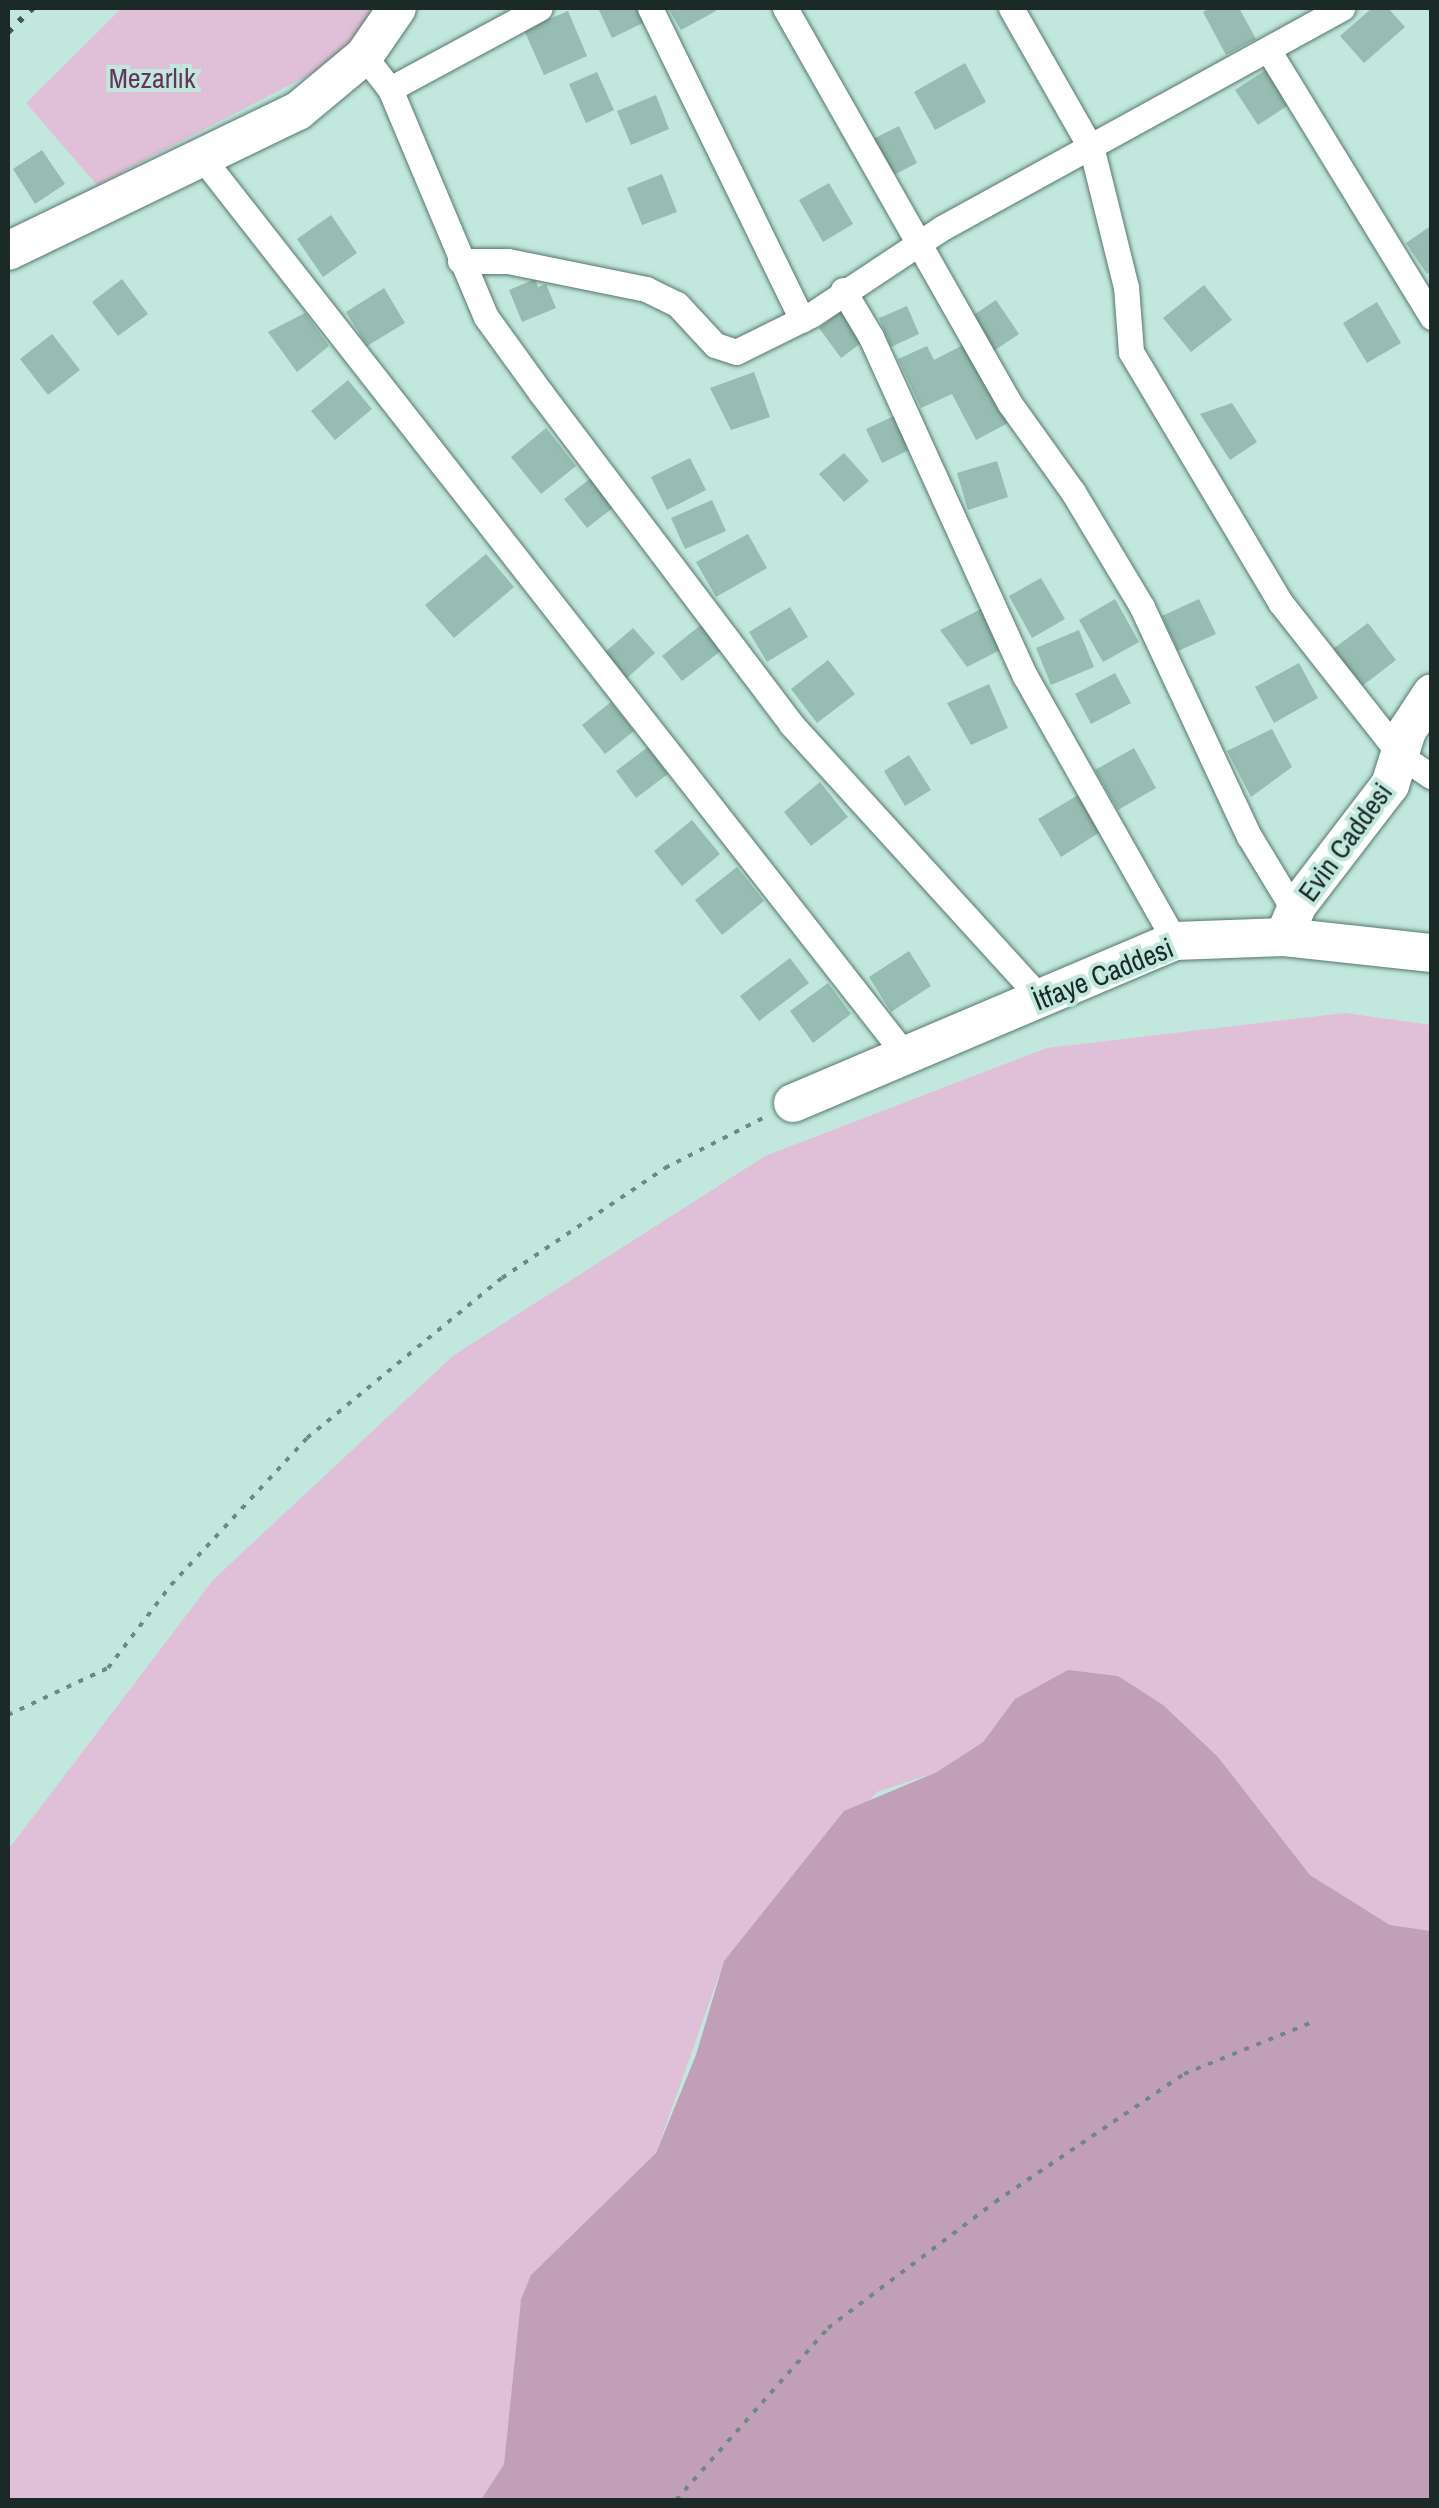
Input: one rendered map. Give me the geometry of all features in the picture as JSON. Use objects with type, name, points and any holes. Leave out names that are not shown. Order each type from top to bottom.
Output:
[{"type":"street","points":[[8,251],[204,160],[298,111],[364,56],[397,8]]},
{"type":"street","points":[[390,90],[540,8]]},
{"type":"street","points":[[650,8],[802,320]]},
{"type":"street","points":[[785,8],[906,229],[922,241],[1010,404],[1073,492],[1142,607],[1289,924]]},
{"type":"street","points":[[1011,8],[1092,150],[1126,287],[1131,352],[1280,602],[1416,766]]},
{"type":"street","points":[[460,262],[508,261],[646,289],[677,304],[715,345],[736,352],[802,320],[922,241],[1270,53],[1343,8]]},
{"type":"street","points":[[1270,53],[1432,317]]},
{"type":"street","points":[[364,56],[390,90],[460,262],[508,348],[790,724],[1041,999]]},
{"type":"street","points":[[204,160],[903,1052]]},
{"type":"street","points":[[843,290],[871,337],[1026,676],[1175,941]]},
{"type":"street","name":"Evin Caddesi","points":[[1289,924],[1390,785],[1416,766],[1407,731],[1432,693]]},
{"type":"street","name":"İtfaye Caddesi","points":[[793,1103],[903,1052],[1041,999],[1175,941],[1289,924],[1432,953]]},
{"type":"path","points":[[8,1716],[108,1668],[171,1585],[308,1438],[502,1278],[665,1168],[793,1103]]},
{"type":"path","points":[[676,2500],[828,2328],[980,2214],[1184,2074],[1312,2022]]},
{"type":"green space","name":"Mezarlık","points":[[122,8],[380,8],[332,63],[97,185],[26,103]]},
{"type":"green space","points":[[1345,1013],[1431,1025],[1431,1931],[1390,1925],[1310,1875],[1218,1757],[1015,1699],[983,1742],[937,1772],[877,1792],[724,1961],[656,2153],[531,2275],[521,2299],[504,2464],[481,2500],[8,2500],[8,1850],[213,1580],[454,1355],[765,1156],[1047,1048]]},
{"type":"shaded area","points":[[1068,1670],[1118,1676],[1163,1705],[1218,1757],[1310,1875],[1390,1925],[1431,1931],[1431,2500],[481,2500],[504,2464],[521,2299],[531,2275],[656,2153],[696,2055],[724,1961],[844,1811],[937,1772],[983,1742],[1015,1699]]},
{"type":"building","points":[[598,8],[643,8],[649,20],[612,38]]},
{"type":"building","points":[[668,8],[714,8],[716,11],[681,30]]},
{"type":"building","points":[[1211,8],[1239,8],[1256,39],[1226,55],[1203,12]]},
{"type":"building","points":[[1372,8],[1388,8],[1405,27],[1364,63],[1340,36]]},
{"type":"building","points":[[568,11],[587,56],[544,75],[524,30]]},
{"type":"building","points":[[965,63],[986,102],[935,130],[914,92]]},
{"type":"building","points":[[1267,69],[1290,104],[1258,125],[1235,90]]},
{"type":"building","points":[[597,72],[614,110],[586,123],[569,84]]},
{"type":"building","points":[[656,95],[669,129],[631,145],[617,111]]},
{"type":"building","points":[[899,126],[917,163],[888,178],[869,141]]},
{"type":"building","points":[[42,150],[65,184],[35,204],[13,169]]},
{"type":"building","points":[[662,174],[677,212],[642,225],[627,188]]},
{"type":"building","points":[[829,183],[853,224],[823,242],[799,200]]},
{"type":"building","points":[[331,215],[357,253],[323,277],[297,239]]},
{"type":"building","points":[[1432,225],[1432,271],[1427,274],[1406,243]]},
{"type":"building","points":[[122,279],[148,314],[118,336],[92,302]]},
{"type":"building","points":[[535,279],[538,287],[546,284],[556,308],[522,322],[509,290]]},
{"type":"building","points":[[1204,285],[1232,320],[1191,352],[1163,318]]},
{"type":"building","points":[[384,288],[405,323],[367,346],[346,312]]},
{"type":"building","points":[[996,300],[1019,334],[992,352],[969,318]]},
{"type":"building","points":[[1377,302],[1401,343],[1367,363],[1343,323]]},
{"type":"building","points":[[907,306],[919,334],[891,347],[879,318]]},
{"type":"building","points":[[842,311],[864,341],[841,358],[819,328]]},
{"type":"building","points":[[305,313],[329,346],[297,372],[268,332]]},
{"type":"building","points":[[52,334],[80,370],[48,395],[20,359]]},
{"type":"building","points":[[967,343],[1008,423],[976,440],[952,394],[921,408],[898,359],[927,346],[934,360]]},
{"type":"building","points":[[754,372],[770,417],[731,430],[710,388]]},
{"type":"building","points":[[348,380],[372,409],[335,440],[311,411]]},
{"type":"building","points":[[1232,403],[1257,442],[1230,460],[1200,414]]},
{"type":"building","points":[[894,416],[909,450],[882,463],[866,429]]},
{"type":"building","points":[[546,428],[576,466],[541,494],[511,457]]},
{"type":"building","points":[[844,453],[869,481],[844,502],[819,474]]},
{"type":"building","points":[[690,458],[706,490],[667,510],[651,477]]},
{"type":"building","points":[[997,461],[1008,497],[968,510],[957,473]]},
{"type":"building","points":[[591,478],[614,507],[587,528],[564,499]]},
{"type":"building","points":[[712,500],[726,531],[685,549],[671,518]]},
{"type":"building","points":[[748,534],[767,568],[716,597],[696,562]]},
{"type":"building","points":[[486,554],[514,587],[454,638],[425,605]]},
{"type":"building","points":[[1041,578],[1065,619],[1032,638],[1009,596]]},
{"type":"building","points":[[1115,599],[1139,642],[1103,662],[1079,620]]},
{"type":"building","points":[[1199,599],[1216,634],[1178,651],[1162,616]]},
{"type":"building","points":[[790,607],[808,637],[767,662],[749,632]]},
{"type":"building","points":[[981,609],[1002,649],[967,667],[940,630]]},
{"type":"building","points":[[1368,623],[1396,660],[1361,687],[1333,649]]},
{"type":"building","points":[[702,624],[722,650],[682,681],[662,656]]},
{"type":"building","points":[[633,628],[655,653],[627,678],[605,652]]},
{"type":"building","points":[[1079,630],[1094,667],[1051,685],[1036,648]]},
{"type":"building","points":[[828,660],[855,694],[817,723],[791,689]]},
{"type":"building","points":[[1299,663],[1318,698],[1274,723],[1255,687]]},
{"type":"building","points":[[1115,673],[1131,703],[1091,724],[1075,694]]},
{"type":"building","points":[[989,684],[1008,728],[971,745],[947,703]]},
{"type":"building","points":[[611,702],[634,731],[605,754],[582,725]]},
{"type":"building","points":[[1272,729],[1292,767],[1251,797],[1227,751]]},
{"type":"building","points":[[648,747],[668,774],[636,798],[616,771]]},
{"type":"building","points":[[1134,748],[1156,788],[1118,810],[1095,770]]},
{"type":"building","points":[[909,755],[931,790],[905,806],[884,771]]},
{"type":"building","points":[[820,782],[848,817],[811,846],[784,812]]},
{"type":"building","points":[[1078,795],[1100,832],[1061,857],[1038,819]]},
{"type":"building","points":[[692,820],[720,854],[682,886],[654,851]]},
{"type":"building","points":[[737,867],[764,901],[722,935],[695,900]]},
{"type":"building","points":[[909,951],[931,986],[891,1012],[869,977]]},
{"type":"building","points":[[790,958],[809,983],[759,1021],[740,996]]},
{"type":"building","points":[[828,983],[851,1014],[813,1043],[790,1011]]},
{"type":"railway","points":[[8,32],[33,8]]}]
